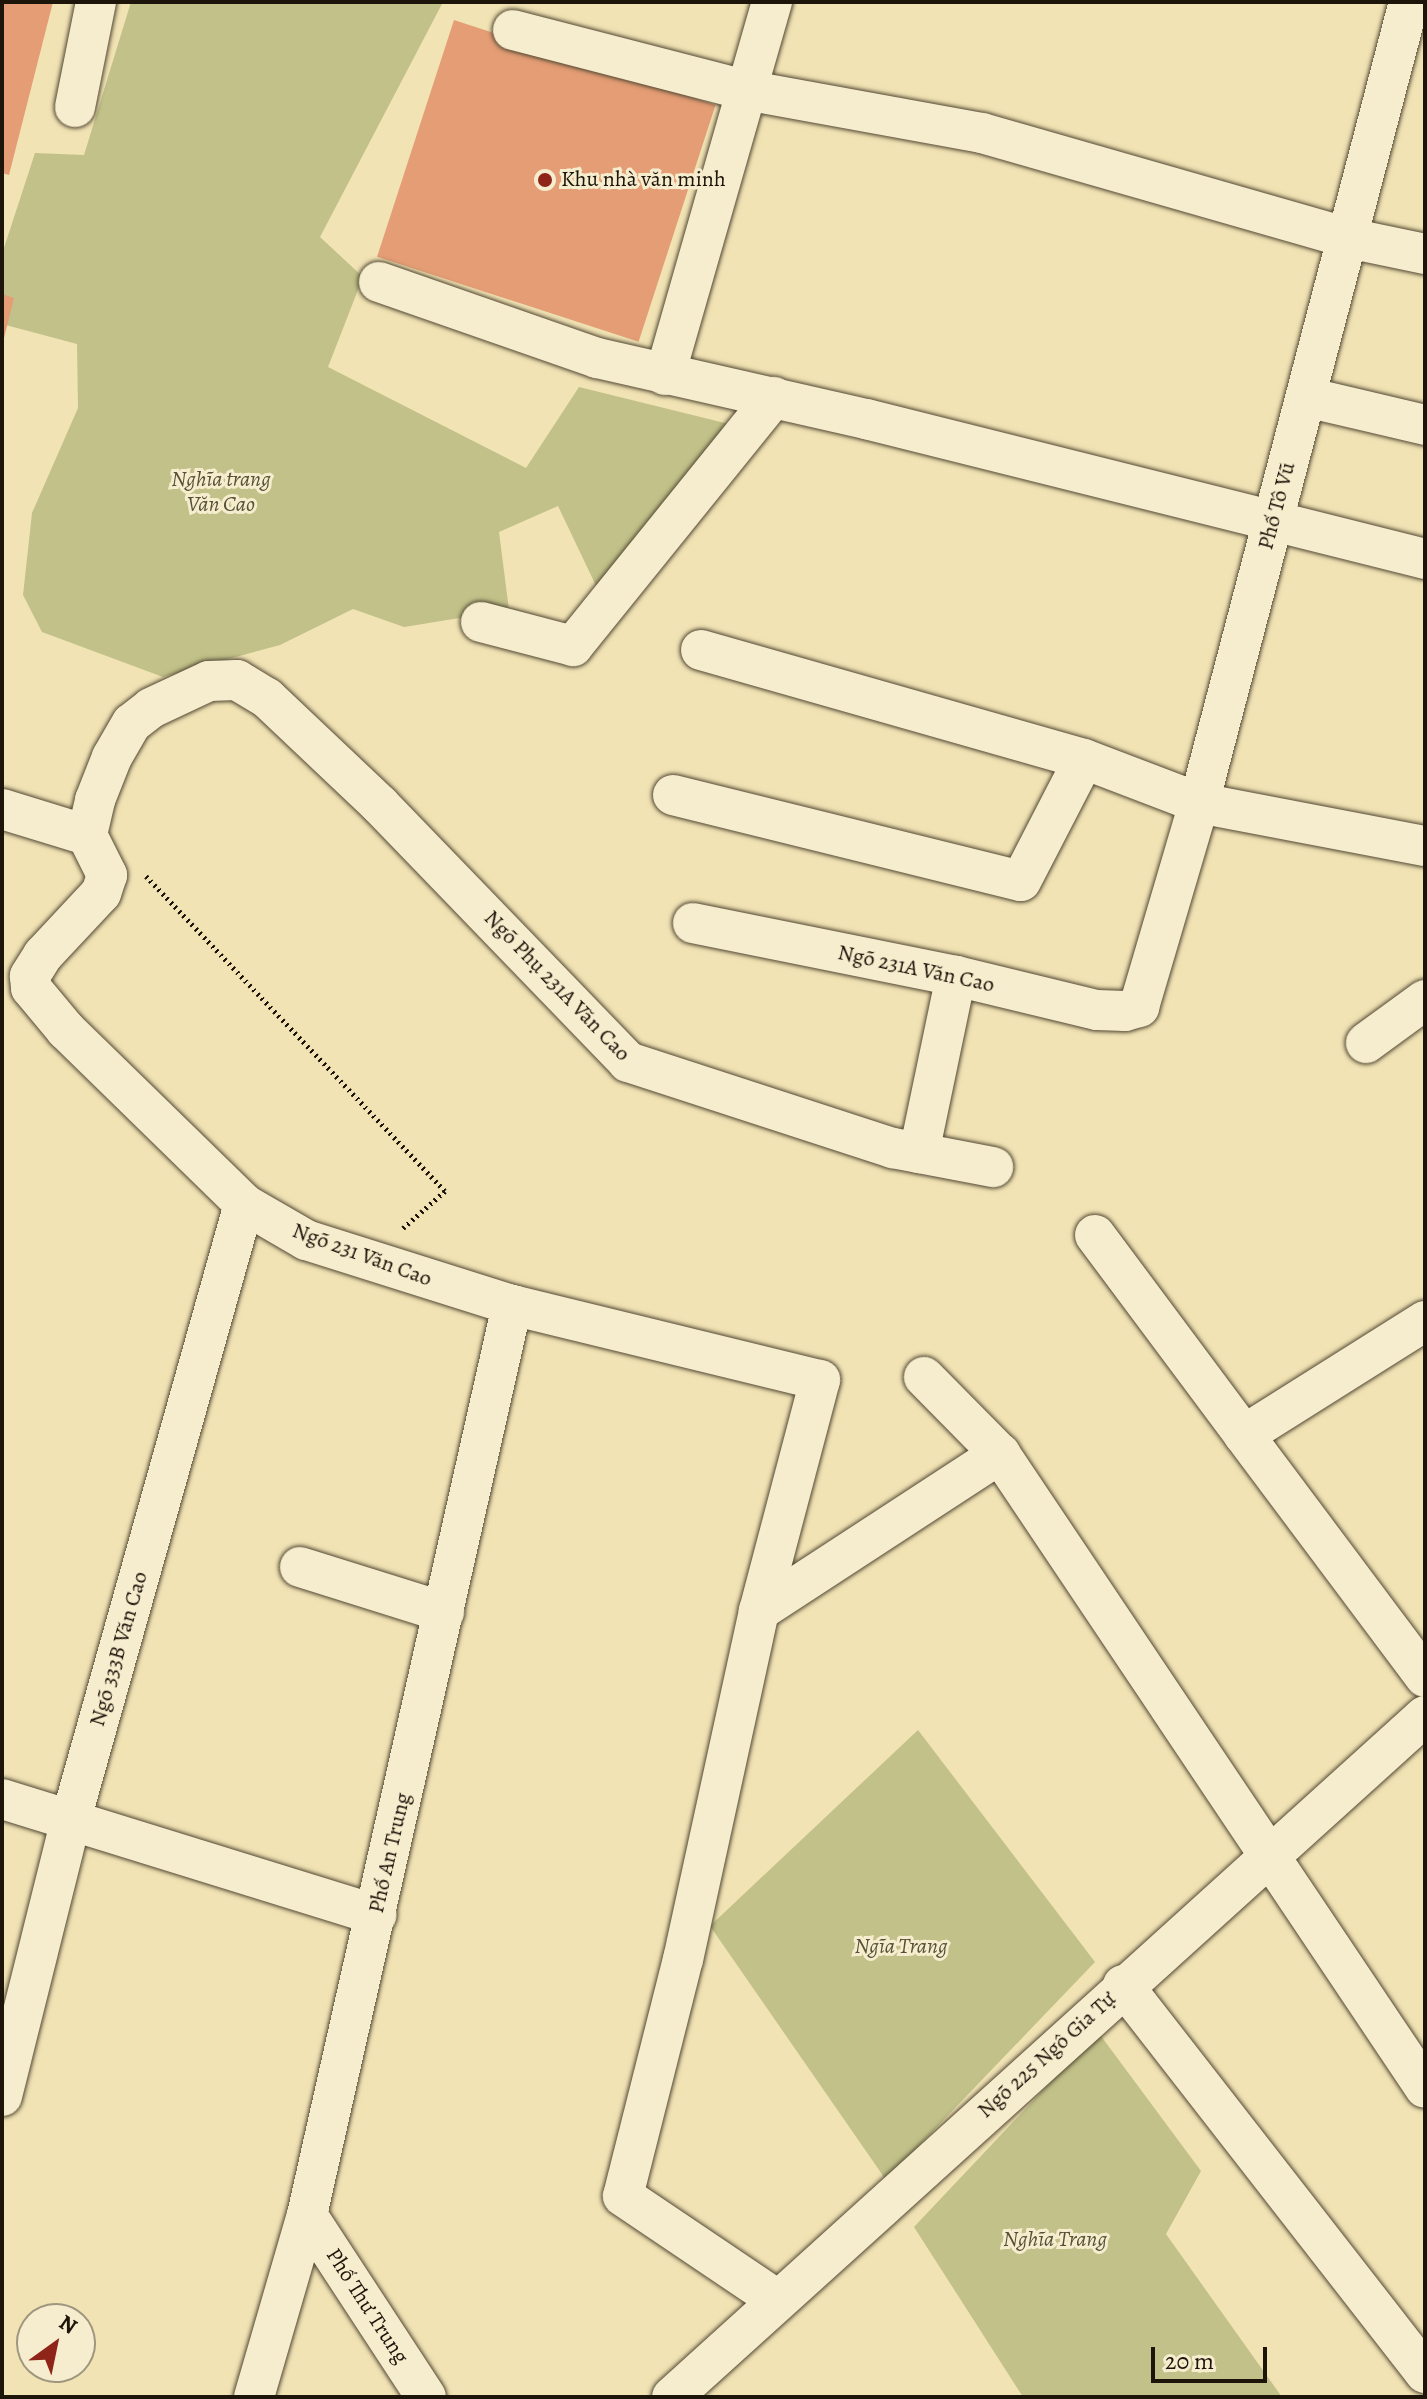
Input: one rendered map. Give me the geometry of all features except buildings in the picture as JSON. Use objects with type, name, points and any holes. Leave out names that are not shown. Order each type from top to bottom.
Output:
[{"type":"street","points":[[75,107],[96,2]]},
{"type":"street","points":[[665,375],[772,2]]},
{"type":"street","name":"Phố Tô Vũ","points":[[1139,1007],[1199,803],[1409,2]]},
{"type":"street","points":[[513,30],[745,90],[982,133],[1348,238],[1425,254]]},
{"type":"street","points":[[379,282],[540,340],[665,375],[774,397],[1425,559]]},
{"type":"street","points":[[481,622],[573,646],[774,397]]},
{"type":"street","points":[[1306,397],[1425,425]]},
{"type":"street","points":[[701,650],[1084,759],[1199,803],[1425,846]]},
{"type":"street","name":"Ngõ Phụ 231A Văn Cao","points":[[87,835],[101,786],[122,735],[132,723],[151,708],[209,681],[228,679],[245,684],[267,698],[380,805],[628,1062],[893,1148],[993,1167]]},
{"type":"street","points":[[673,795],[1021,881],[1084,759]]},
{"type":"street","points":[[2,809],[87,835]]},
{"type":"street","name":"Ngõ 231 Văn Cao","points":[[87,835],[107,875],[106,882],[101,893],[43,955],[30,976],[31,988],[66,1030],[244,1204],[306,1240],[512,1305],[820,1380],[759,1611]]},
{"type":"street","name":"Ngõ 231A Văn Cao","points":[[693,923],[956,976],[1097,1010],[1125,1011],[1139,1007]]},
{"type":"street","points":[[919,1153],[956,976]]},
{"type":"street","points":[[1366,1043],[1425,1000]]},
{"type":"street","name":"Ngõ 333B Văn Cao","points":[[2,2096],[71,1819],[244,1204]]},
{"type":"street","points":[[1095,1235],[1425,1677]]},
{"type":"street","name":"Phố An Trung","points":[[254,2397],[307,2215],[512,1305]]},
{"type":"street","points":[[1244,1435],[1425,1321]]},
{"type":"street","points":[[924,1377],[1000,1454],[1425,2088]]},
{"type":"street","points":[[777,2300],[623,2196],[683,1959],[759,1611],[1000,1454]]},
{"type":"street","points":[[300,1567],[444,1612]]},
{"type":"street","name":"Ngõ 225 Ngô Gia Tự","points":[[672,2397],[1123,1985],[1425,1716]]},
{"type":"street","points":[[2,1799],[376,1915]]},
{"type":"street","points":[[1123,1985],[1425,2373]]},
{"type":"street","name":"Phố Thư Trung","points":[[307,2215],[426,2397]]},
{"type":"path","points":[[137,866],[445,1191],[369,1260]]},
{"type":"green space","name":"Nghĩa trang Văn Cao","points":[[131,2],[443,2],[320,237],[363,277],[328,367],[526,468],[579,387],[737,426],[599,592],[558,506],[499,532],[509,610],[404,627],[353,609],[280,645],[163,677],[42,632],[23,595],[32,513],[78,408],[77,344],[2,324],[2,254],[35,153],[84,155]]},
{"type":"green space","name":"Ngĩa Trang","points":[[918,1730],[1095,1962],[886,2180],[710,1926]]},
{"type":"green space","name":"Nghĩa Trang","points":[[1098,2032],[1201,2171],[1166,2234],[1282,2397],[1023,2397],[914,2227]]},
{"type":"place","name":"Khu nhà văn minh","points":[[545,180]]}]
